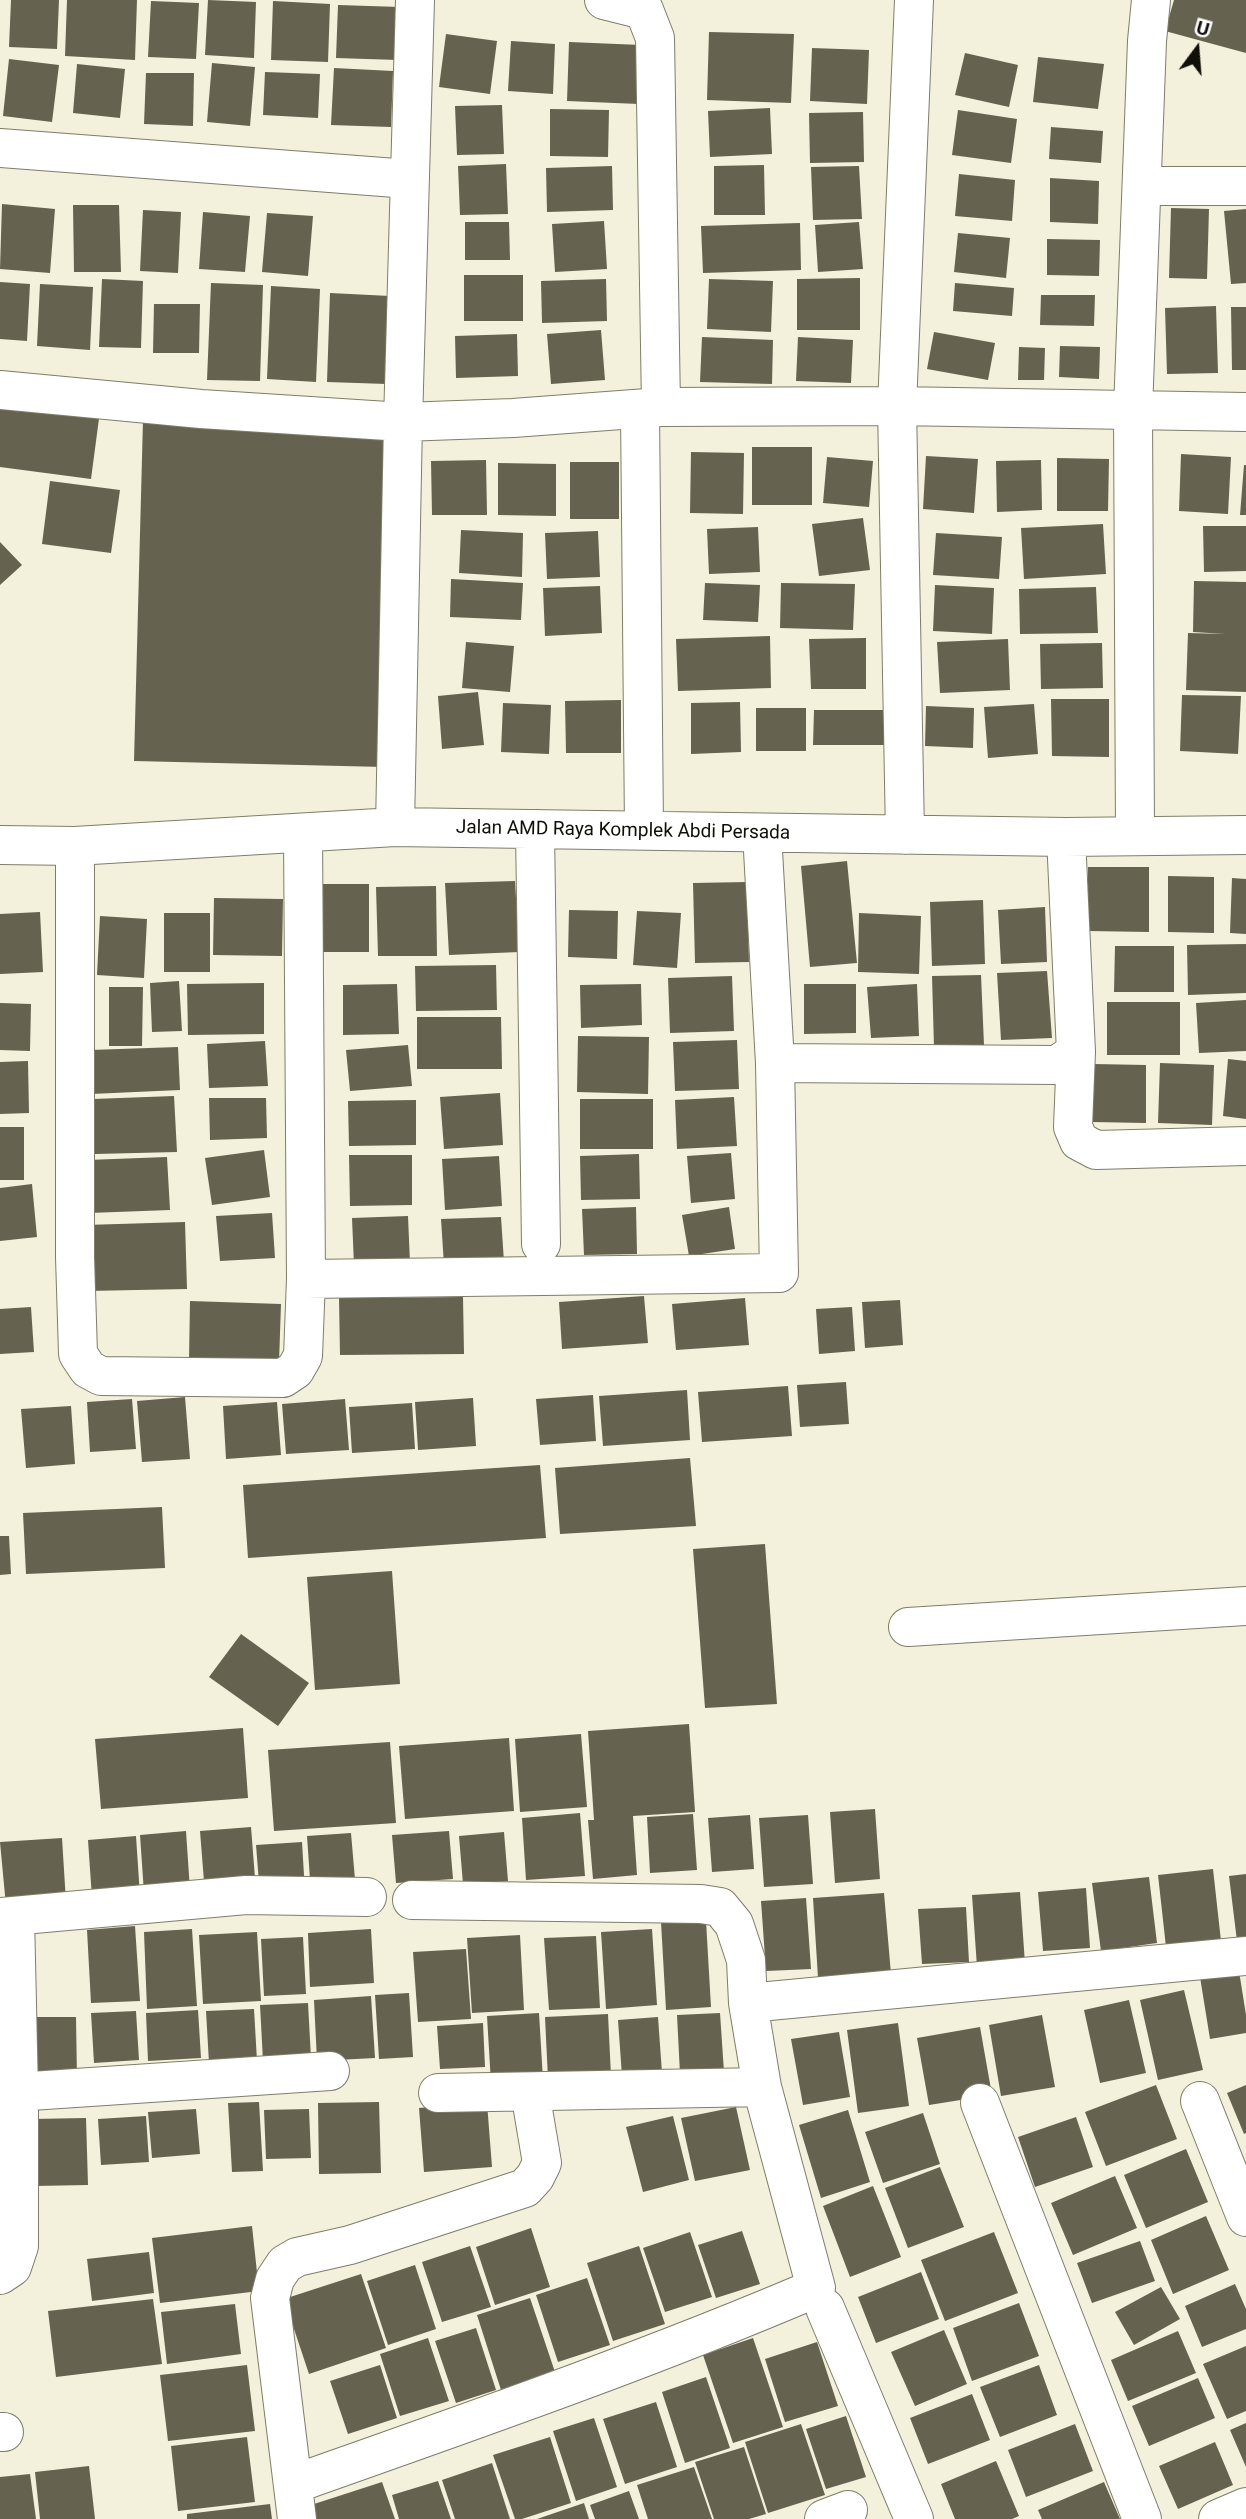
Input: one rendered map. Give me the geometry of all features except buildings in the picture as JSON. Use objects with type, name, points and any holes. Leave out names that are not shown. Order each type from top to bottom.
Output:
[{"type":"street","points":[[395,827],[415,0]]},
{"type":"street","points":[[604,0],[644,10],[655,38],[644,830]]},
{"type":"street","points":[[905,835],[897,406],[914,0]]},
{"type":"street","points":[[1135,835],[1133,410],[1147,41],[1151,0]]},
{"type":"street","points":[[0,148],[409,179]]},
{"type":"street","points":[[1142,186],[1246,186]]},
{"type":"street","points":[[0,390],[201,409],[403,422],[650,408],[897,406],[1246,412]]},
{"type":"street","name":"Jalan AMD Raya Komplek Abdi Persada","points":[[0,845],[75,846],[395,827],[1066,837],[1246,835]]},
{"type":"street","points":[[535,830],[541,1244]]},
{"type":"street","points":[[306,1279],[779,1273],[775,1063],[762,833]]},
{"type":"street","points":[[75,846],[75,1257],[78,1354],[88,1369],[101,1376],[283,1378],[295,1370],[303,1356],[306,1279],[303,834]]},
{"type":"street","points":[[1066,837],[1076,1052],[1073,1127],[1079,1141],[1097,1150],[1246,1146]]},
{"type":"street","points":[[775,1063],[1057,1065],[1076,1052]]},
{"type":"street","points":[[908,1627],[1246,1606]]},
{"type":"street","points":[[0,2275],[12,2267],[19,2246],[10,2092],[8,1917],[246,1895],[367,1896]]},
{"type":"street","points":[[412,1900],[701,1904],[720,1907],[734,1924],[746,1960],[748,2003],[762,2087],[816,2288],[295,2501],[270,2298],[275,2279],[285,2264],[297,2257],[350,2245],[525,2189],[542,2163],[530,2092]]},
{"type":"street","points":[[748,2003],[1246,1956]]},
{"type":"street","points":[[10,2092],[330,2071]]},
{"type":"street","points":[[438,2094],[762,2087]]},
{"type":"street","points":[[1200,2101],[1246,2217]]},
{"type":"street","points":[[980,2103],[1142,2519]]},
{"type":"street","points":[[825,2308],[914,2519]]},
{"type":"street","points":[[1218,2519],[1246,2507]]}]
